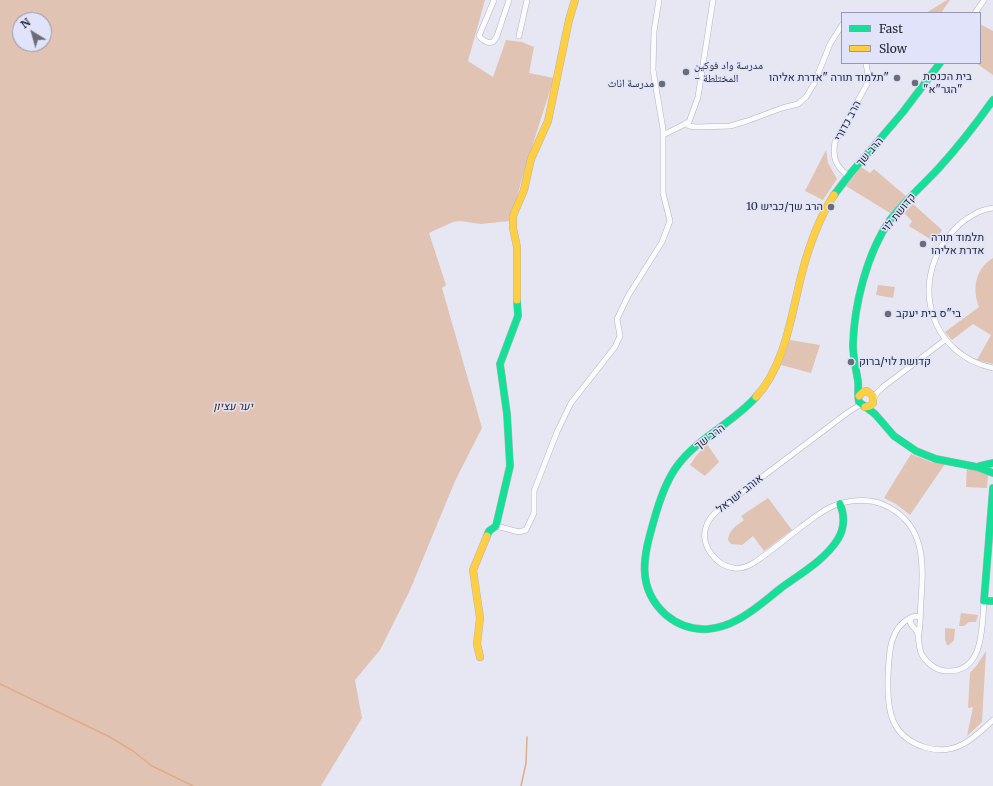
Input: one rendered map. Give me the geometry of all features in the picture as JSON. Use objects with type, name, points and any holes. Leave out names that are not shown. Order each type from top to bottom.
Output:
[{"type":"street","points":[[494,0],[479,36],[482,40],[488,43],[493,42],[497,36],[509,0]]},
{"type":"street","points":[[519,36],[527,0]]},
{"type":"street","points":[[480,657],[477,644],[480,618],[473,570],[489,531],[496,526],[510,466],[507,414],[500,364],[518,316],[516,287],[517,247],[513,228],[513,216],[524,190],[531,159],[548,121],[569,20],[575,0]]},
{"type":"street","points":[[496,526],[519,532],[526,530],[534,513],[534,491],[557,432],[571,403],[615,347],[620,336],[617,319],[628,296],[662,242],[670,221],[663,193],[663,135],[653,70],[654,31],[659,0]]},
{"type":"street","points":[[663,135],[689,122],[698,97],[713,0]]},
{"type":"street","points":[[976,12],[984,0]]},
{"type":"street","points":[[686,123],[689,126],[696,127],[730,126],[798,104],[806,97],[814,84],[830,44],[841,26]]},
{"type":"street","name":"הרב כדורי","points":[[848,176],[839,169],[835,159],[835,142],[867,84],[868,75],[866,64]]},
{"type":"street","name":"הרב שך","points":[[840,504],[844,517],[843,529],[838,540],[830,550],[748,612],[731,623],[704,630],[686,627],[666,614],[656,604],[649,590],[645,578],[644,559],[659,502],[667,482],[677,466],[686,456],[745,409],[756,398],[770,379],[784,344],[806,257],[832,198],[848,176],[910,104],[939,64]]},
{"type":"street","name":"קדושת לוי","points":[[861,402],[854,357],[854,330],[865,278],[878,241],[890,220],[963,140],[993,100]]},
{"type":"street","points":[[993,208],[973,215],[958,225],[943,244],[933,264],[930,283],[930,304],[935,322],[945,340],[960,354],[972,361],[993,368]]},
{"type":"street","points":[[861,402],[869,406],[874,401],[876,394],[883,387],[945,340]]},
{"type":"street","name":"קדושת לוי","points":[[856,373],[862,386],[868,391]]},
{"type":"street","points":[[861,402],[863,392],[877,390],[883,387]]},
{"type":"street","points":[[868,391],[873,394],[875,413],[878,419]]},
{"type":"street","points":[[861,402],[872,411],[897,438],[918,452],[948,462],[976,466],[992,471]]},
{"type":"street","name":"אוהב ישראל","points":[[861,402],[717,511],[709,519],[706,528],[705,537],[707,546],[715,558],[726,566],[735,568],[745,567],[755,562],[831,507],[840,504],[867,501],[876,502],[890,508],[908,524],[916,537],[921,550],[923,568],[921,621],[918,639]]},
{"type":"street","points":[[921,603],[910,622],[917,634],[921,653],[926,660],[934,666],[948,671],[964,666],[972,660],[978,650],[981,637],[992,529],[993,488]]},
{"type":"street","points":[[984,601],[993,601]]},
{"type":"street","points":[[897,630],[904,626],[918,627],[921,621],[918,616],[913,616],[902,624],[897,630],[892,642],[888,659],[888,701],[890,714],[893,721],[907,738],[922,747],[938,750],[958,747],[973,738],[993,720]]},
{"type":"green space","name":"יער עציון","points":[[0,0],[485,0],[468,61],[493,77],[506,40],[522,42],[534,47],[529,73],[554,78],[510,221],[481,224],[460,221],[453,222],[429,233],[446,285],[442,288],[482,428],[455,481],[410,590],[380,650],[355,680],[362,718],[321,786],[0,786]]},
{"type":"green space","points":[[947,0],[950,0],[942,12],[928,12]]},
{"type":"green space","points":[[981,25],[993,31],[993,75],[977,64],[981,64]]},
{"type":"green space","points":[[826,150],[828,163],[837,179],[823,200],[805,191]]},
{"type":"green space","points":[[861,167],[870,173],[874,169],[907,197],[890,213],[846,186]]},
{"type":"green space","points":[[913,204],[942,230],[935,242],[909,226],[912,221],[904,213]]},
{"type":"green space","points":[[993,258],[993,364],[977,360],[991,335],[973,324],[952,340],[945,332],[979,307],[976,293],[977,280],[982,268]]},
{"type":"green space","points":[[878,285],[895,287],[893,298],[876,295]]},
{"type":"green space","points":[[790,340],[820,345],[811,373],[781,365]]},
{"type":"green space","points":[[707,444],[719,462],[705,476],[690,465]]},
{"type":"green space","points":[[911,454],[931,462],[945,464],[910,515],[896,504],[884,498]]},
{"type":"green space","points":[[967,467],[987,473],[987,488],[966,487]]},
{"type":"green space","points":[[768,498],[792,530],[764,551],[753,536],[742,545],[731,544],[728,540],[730,534],[733,528],[744,520],[741,516]]},
{"type":"green space","points":[[961,613],[978,615],[976,622],[969,622],[964,626],[959,626]]},
{"type":"green space","points":[[945,628],[955,629],[954,640],[949,645],[947,645],[945,640]]},
{"type":"green space","points":[[986,651],[982,722],[967,736],[973,707],[968,708],[970,673]]},
{"type":"waterway","points":[[0,684],[108,736],[133,751],[152,766],[193,786]]},
{"type":"waterway","points":[[521,786],[526,763],[527,737]]},
{"type":"traffic: fast","points":[[834,195],[903,112],[939,64]]},
{"type":"traffic: fast","points":[[993,100],[953,152],[895,213],[882,233],[868,264],[863,280],[856,313],[853,345],[858,381],[859,402],[875,414],[894,436],[916,451],[936,459],[977,467],[993,473]]},
{"type":"traffic: fast","points":[[487,536],[489,531],[496,526],[510,466],[507,414],[500,364],[518,316],[517,300]]},
{"type":"traffic: fast","points":[[756,397],[746,407],[703,440],[683,458],[668,481],[656,513],[645,558],[646,582],[656,604],[675,622],[696,629],[719,627],[743,617],[812,566],[833,547],[843,526],[843,513],[840,504]]},
{"type":"traffic: fast","points":[[980,466],[993,463]]},
{"type":"traffic: fast","points":[[993,488],[984,601],[993,601]]},
{"type":"traffic: slow","points":[[517,300],[517,247],[513,228],[513,216],[524,190],[531,159],[548,121],[569,20],[575,0]]},
{"type":"traffic: slow","points":[[756,397],[766,384],[781,354],[791,322],[808,253],[819,223],[834,195]]},
{"type":"traffic: slow","points":[[859,396],[863,392],[867,391],[873,396],[873,403],[870,406],[865,407]]},
{"type":"traffic: slow","points":[[480,657],[477,644],[480,618],[473,570],[487,536]]},
{"type":"place","name":"مدرسة واد فوكين - المختلطة","points":[[686,72]]},
{"type":"place","name":"תלמוד תורה \"אדרת אליהו\"","points":[[897,78]]},
{"type":"place","name":"בית הכנסת \"הגר\"א\"","points":[[915,83]]},
{"type":"place","name":"مدرسة اناث","points":[[662,84]]},
{"type":"place","name":"הרב שך/כביש 10","points":[[831,207]]},
{"type":"place","name":"תלמוד תורה אדרת אליהו","points":[[923,244]]},
{"type":"place","name":"בי\"ס בית יעקב","points":[[888,314]]},
{"type":"place","name":"קדושת לוי/ברוק","points":[[851,362]]}]
